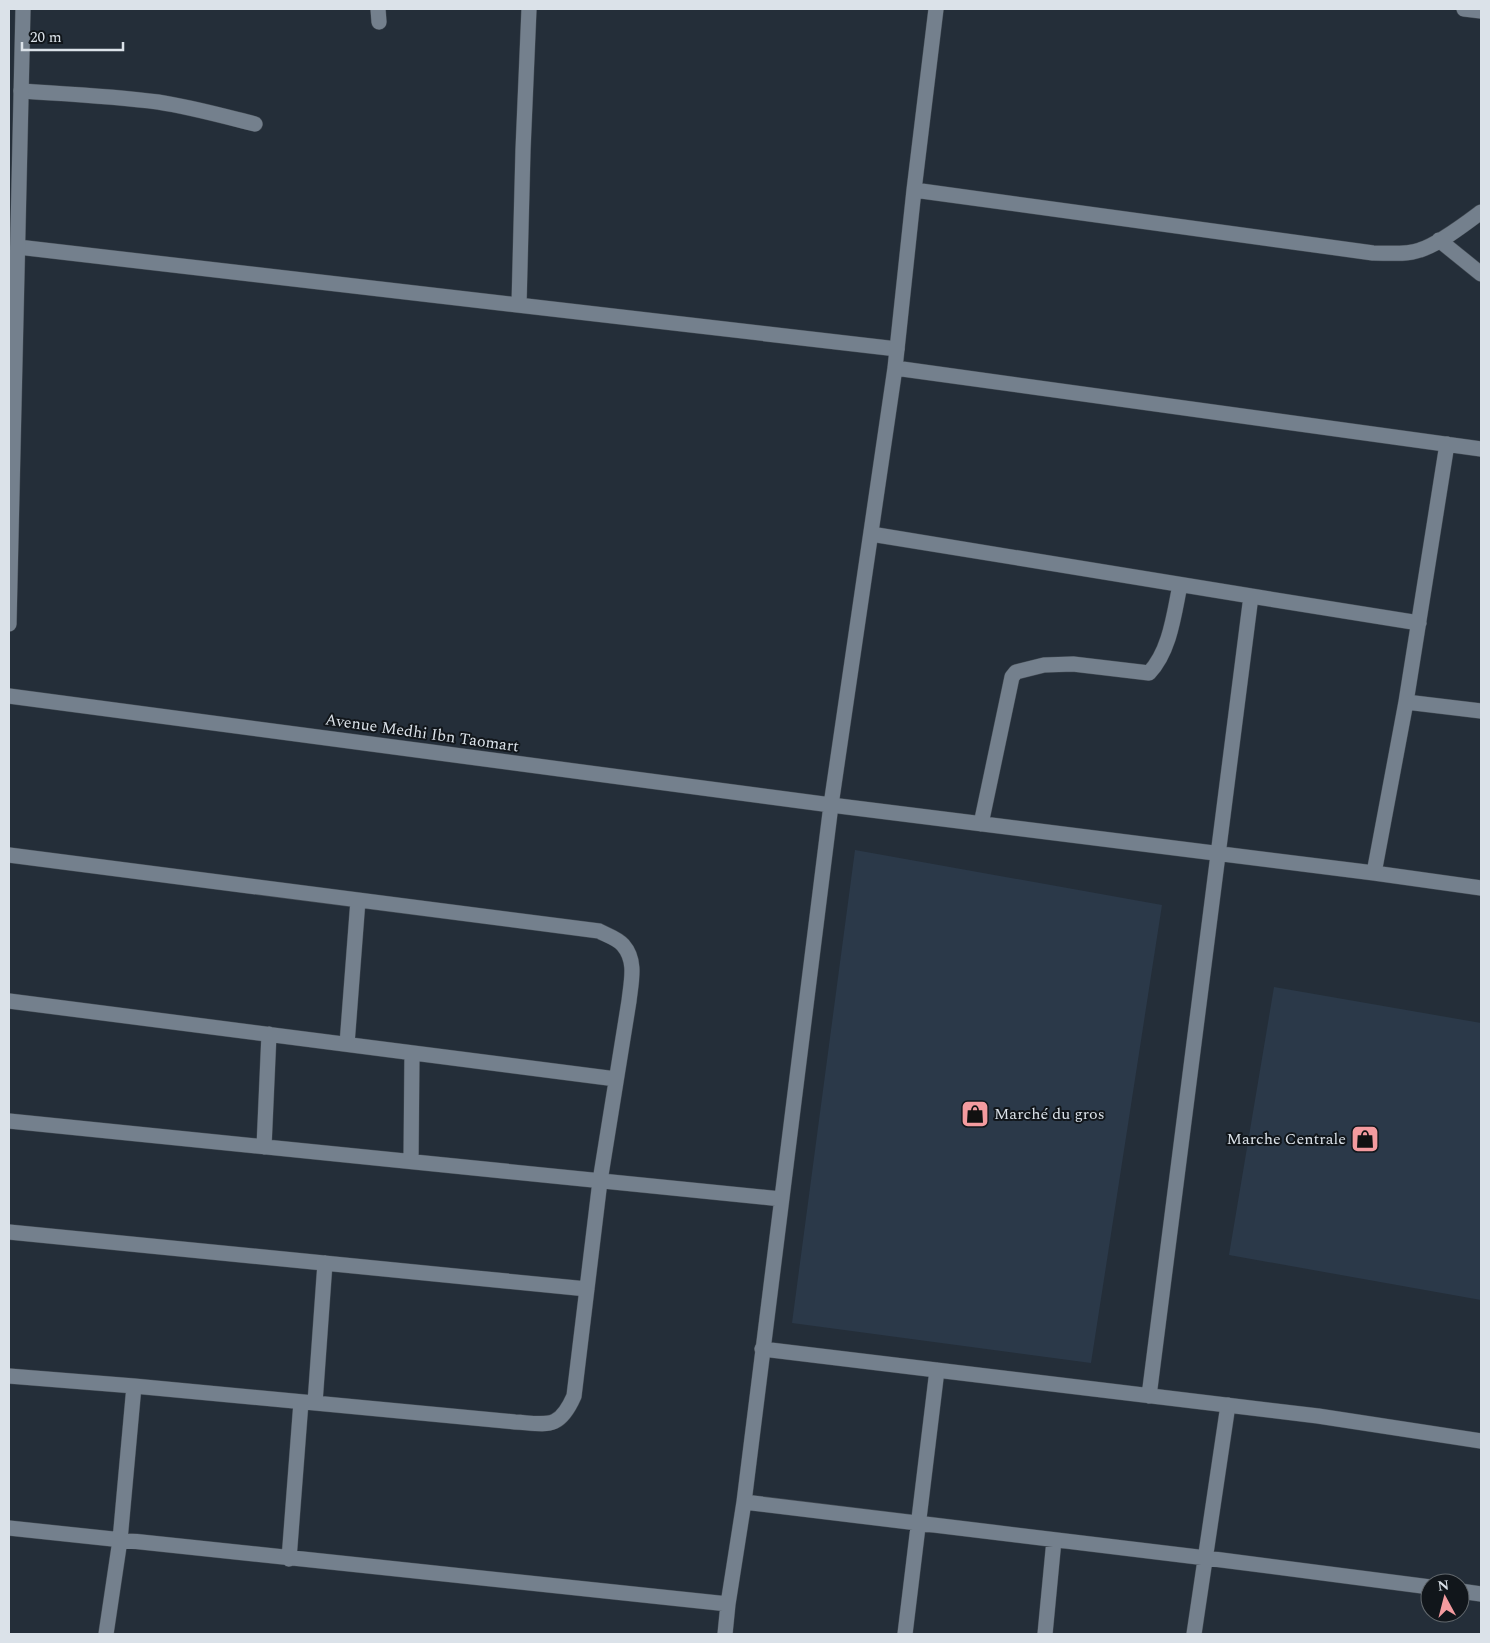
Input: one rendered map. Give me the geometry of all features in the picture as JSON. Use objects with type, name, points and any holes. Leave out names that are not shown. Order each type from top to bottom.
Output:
[{"type":"street","points":[[9,624],[11,458],[18,247],[14,132],[21,91],[23,9]]},
{"type":"street","points":[[519,305],[529,9]]},
{"type":"street","points":[[725,1634],[744,1502],[831,805],[895,368],[936,9]]},
{"type":"street","points":[[1464,9],[1481,11]]},
{"type":"street","points":[[21,91],[158,102],[202,110],[254,124]]},
{"type":"street","points":[[914,190],[1373,253],[1400,254],[1420,250],[1439,240],[1481,212]]},
{"type":"street","points":[[1439,240],[1481,274]]},
{"type":"street","points":[[18,247],[897,348]]},
{"type":"street","points":[[895,368],[1481,449]]},
{"type":"street","points":[[1374,873],[1406,702],[1447,444]]},
{"type":"street","points":[[871,534],[1419,623]]},
{"type":"street","points":[[981,824],[1012,677],[1016,672],[1044,665],[1073,664],[1149,674],[1162,654],[1180,585]]},
{"type":"street","points":[[1149,1396],[1251,596]]},
{"type":"street","name":"Avenue Medhi Ibn Taomart","points":[[9,696],[831,805],[1481,888]]},
{"type":"street","points":[[1406,702],[1481,711]]},
{"type":"street","points":[[9,855],[599,931],[622,943],[631,958],[632,973],[600,1181],[574,1396],[569,1409],[563,1417],[554,1422],[515,1422],[9,1376]]},
{"type":"street","points":[[347,1044],[358,900]]},
{"type":"street","points":[[9,1001],[616,1079]]},
{"type":"street","points":[[264,1147],[269,1034]]},
{"type":"street","points":[[411,1161],[412,1053]]},
{"type":"street","points":[[9,1121],[782,1199]]},
{"type":"street","points":[[9,1232],[587,1289]]},
{"type":"street","points":[[289,1558],[325,1263]]},
{"type":"street","points":[[762,1350],[1318,1416],[1481,1441]]},
{"type":"street","points":[[905,1634],[937,1370]]},
{"type":"street","points":[[106,1634],[120,1540],[134,1386]]},
{"type":"street","points":[[1194,1634],[1228,1406]]},
{"type":"street","points":[[744,1502],[1420,1586]]},
{"type":"street","points":[[9,1528],[728,1604]]},
{"type":"street","points":[[1045,1634],[1054,1540]]},
{"type":"shaded area","name":"Marché du gros","points":[[855,850],[1162,905],[1091,1363],[792,1323]]},
{"type":"shaded area","name":"Marche Centrale","points":[[1274,987],[1481,1023],[1481,1300],[1229,1255]]},
{"type":"place","name":"Marché du gros","points":[[975,1114]]},
{"type":"place","name":"Marche Centrale","points":[[1365,1139]]}]
